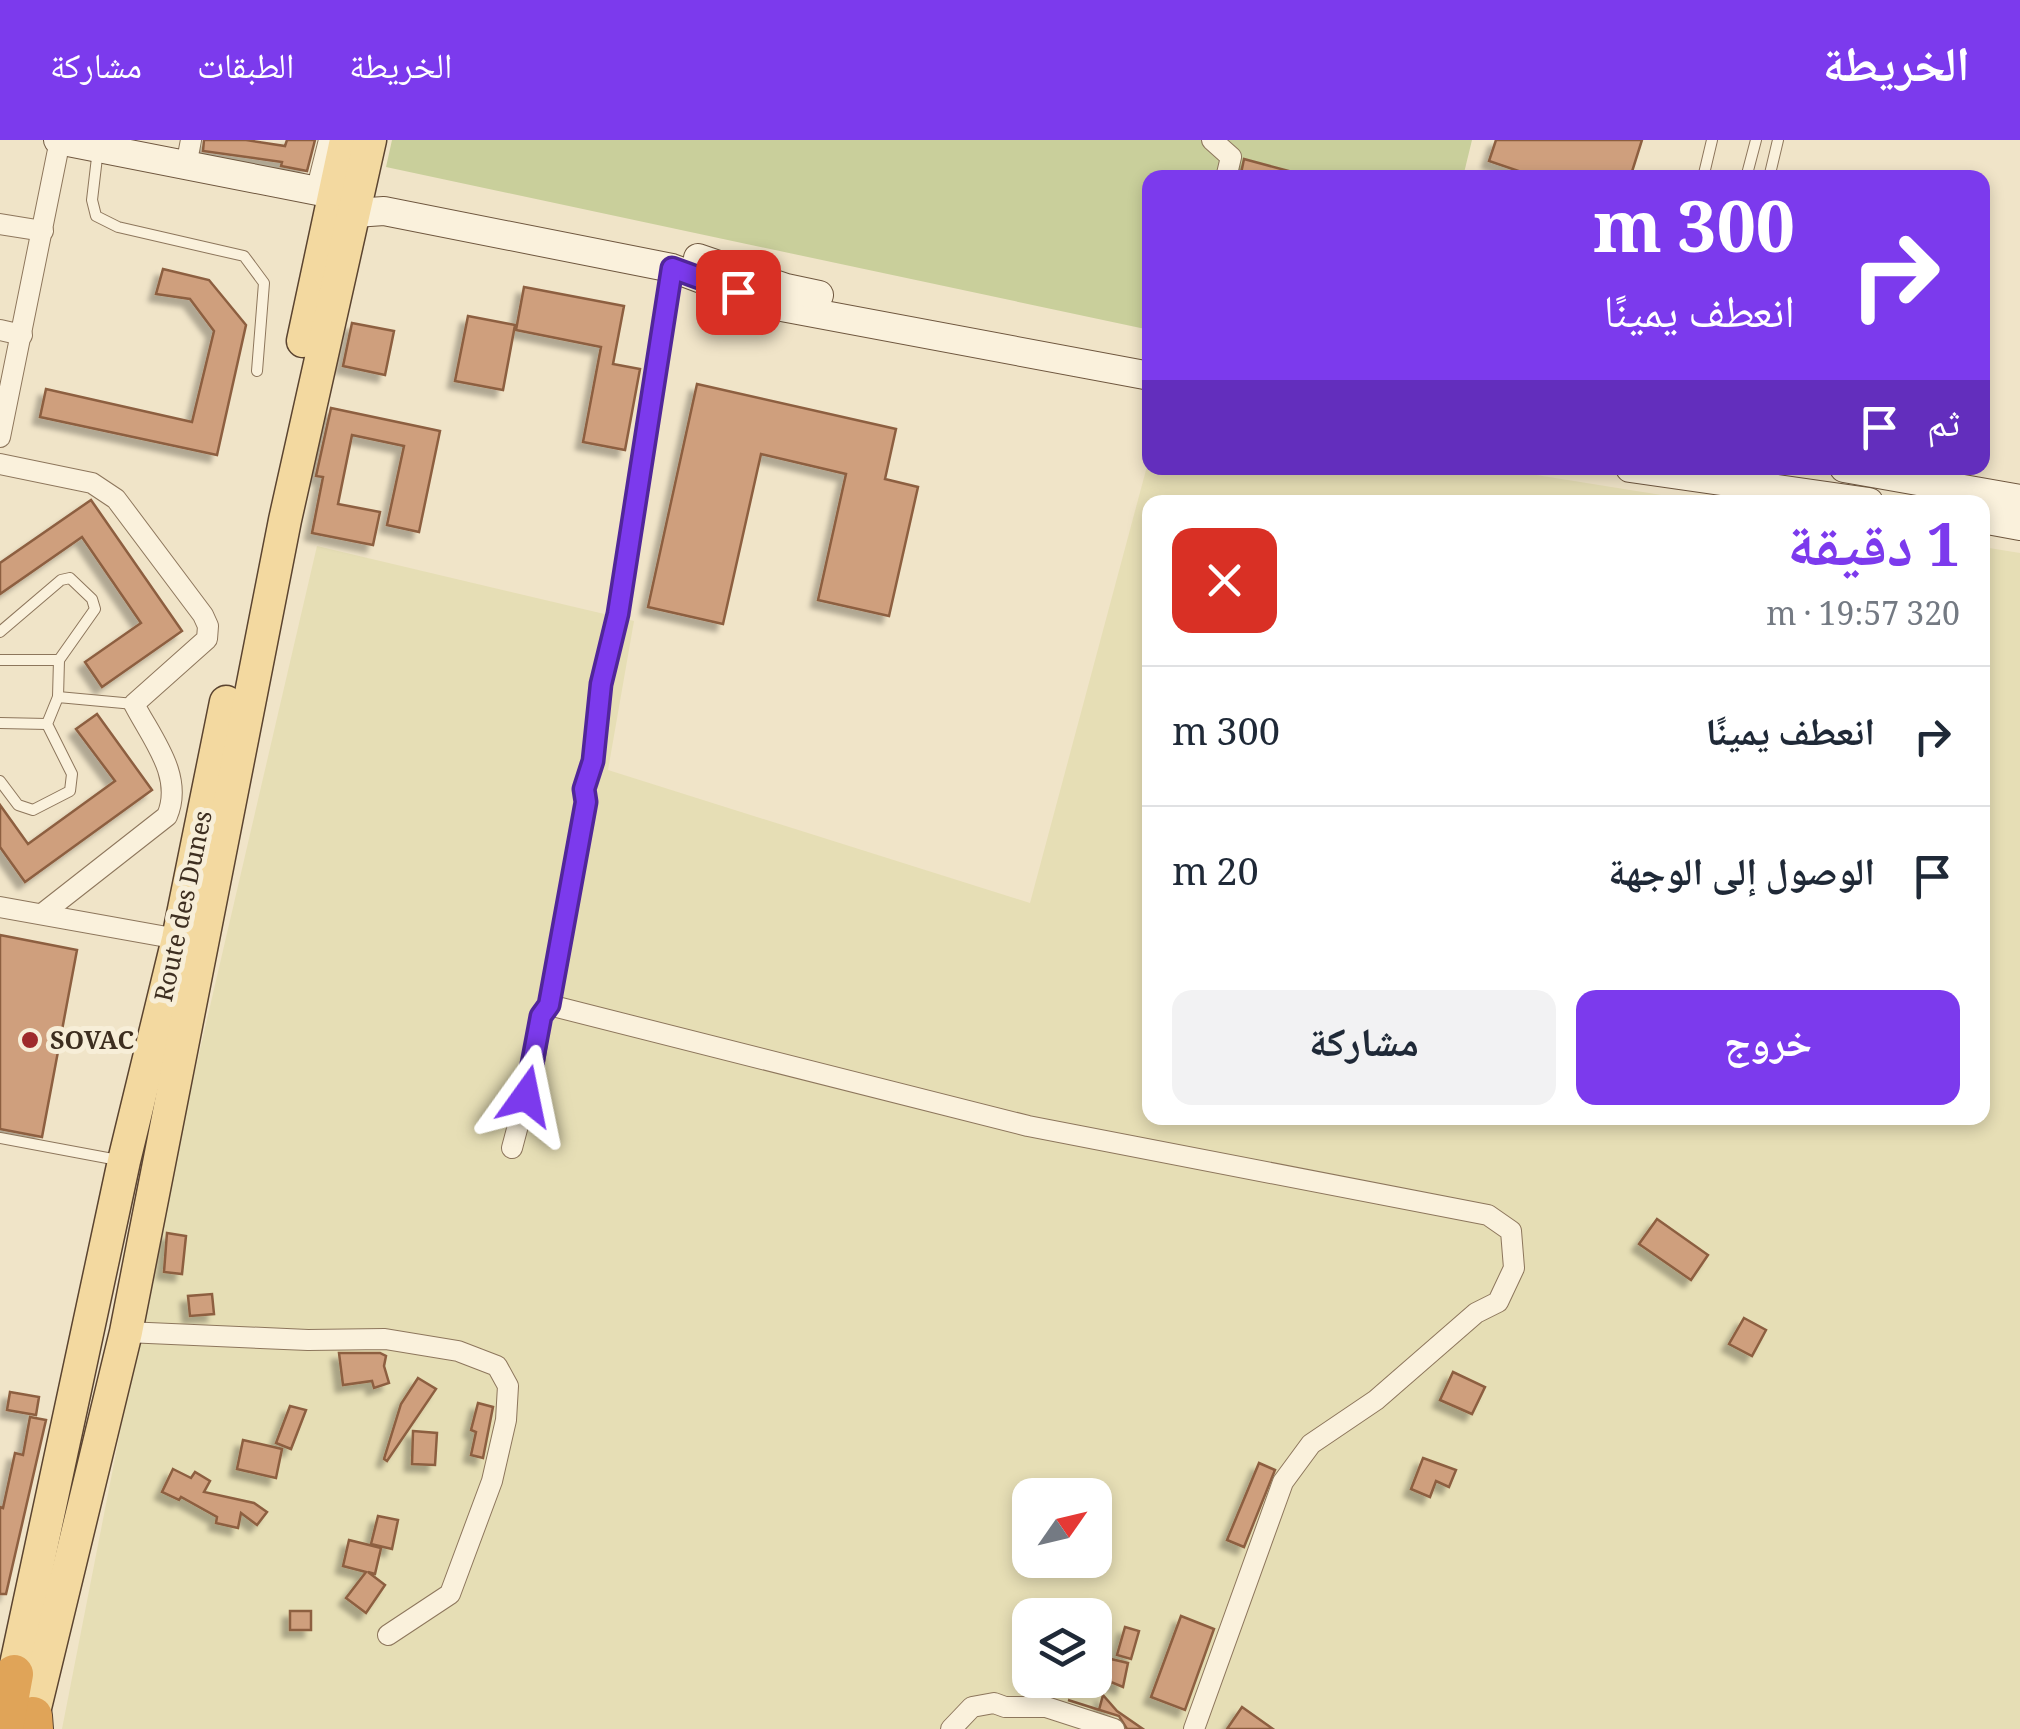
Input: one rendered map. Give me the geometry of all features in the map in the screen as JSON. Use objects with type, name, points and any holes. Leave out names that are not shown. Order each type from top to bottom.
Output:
[{"type":"main road","name":"Route des Dunes","points":[[19,1713],[126,1332],[284,520],[341,197],[346,140]]},
{"type":"main road","name":"Route des Dunes","points":[[19,1713],[124,1161],[178,939],[341,197],[370,140]]},
{"type":"street","points":[[330,140],[341,197]]},
{"type":"street","points":[[1212,140],[1231,157],[1228,170]]},
{"type":"street","points":[[0,437],[42,231],[77,143],[188,153],[384,211],[672,268],[772,305],[1142,374]]},
{"type":"street","points":[[341,197],[669,248],[786,288],[1142,355]]},
{"type":"street","points":[[0,224],[42,231]]},
{"type":"street","points":[[512,1148],[533,1070],[541,1016],[549,1005],[586,802],[584,789],[593,761],[601,684],[624,577],[672,268]]},
{"type":"street","points":[[0,330],[22,335]]},
{"type":"street","points":[[0,464],[92,483],[116,499],[208,626],[207,639],[134,704],[172,777],[174,798],[167,816],[42,914]]},
{"type":"street","points":[[1694,475],[1824,495]]},
{"type":"street","points":[[1884,475],[2020,499]]},
{"type":"street","points":[[1990,520],[2020,526]]},
{"type":"street","points":[[0,907],[178,939]]},
{"type":"street","points":[[549,1005],[1028,1126],[1488,1215],[1511,1231],[1514,1268],[1498,1302],[1476,1313],[1376,1400],[1311,1444],[1283,1482],[1194,1729]]},
{"type":"street","points":[[126,1332],[308,1340],[385,1338],[458,1351],[497,1366],[508,1386],[506,1420],[492,1481],[450,1594],[388,1634]]},
{"type":"street","points":[[951,1729],[972,1706],[994,1703],[1046,1708],[1114,1729]]},
{"type":"lane","points":[[1705,170],[1712,140]]},
{"type":"lane","points":[[1748,170],[1756,140]]},
{"type":"lane","points":[[1771,170],[1778,140]]},
{"type":"lane","points":[[77,143],[96,216],[118,226],[244,256],[254,267],[264,283],[257,372]]},
{"type":"lane","points":[[0,632],[61,580],[70,578],[92,599],[95,609],[59,660],[58,697],[47,724],[72,774],[70,790],[33,810],[18,806],[0,781]]},
{"type":"lane","points":[[0,660],[59,660]]},
{"type":"lane","points":[[58,697],[134,704]]},
{"type":"lane","points":[[0,723],[47,724]]},
{"type":"lane","points":[[0,1138],[124,1161]]},
{"type":"shaded area","points":[[1145,475],[1537,475],[1661,495],[1142,495],[1142,1125],[1990,1125],[1990,548],[2020,553],[2020,1729],[62,1729],[168,1187],[317,546],[634,621],[608,770],[1030,903]]},
{"type":"green space","points":[[392,140],[1472,140],[1465,170],[1142,170],[1142,328],[386,167]]},
{"type":"building","points":[[204,140],[246,140],[285,146],[287,140],[315,140],[307,171],[281,166],[282,162],[203,151]]},
{"type":"building","points":[[1496,140],[1642,140],[1633,170],[1515,170],[1489,161]]},
{"type":"building","points":[[1244,159],[1285,170],[1242,170]]},
{"type":"building","points":[[163,269],[209,280],[246,325],[217,455],[40,417],[46,389],[192,422],[214,331],[190,299],[156,294]]},
{"type":"building","points":[[524,287],[624,306],[613,364],[640,369],[625,450],[583,442],[601,347],[516,330]]},
{"type":"building","points":[[468,316],[515,325],[503,390],[455,381]]},
{"type":"building","points":[[352,323],[394,331],[385,375],[343,366]]},
{"type":"building","points":[[697,384],[896,429],[885,479],[918,487],[889,616],[818,600],[846,474],[761,454],[723,624],[648,607]]},
{"type":"building","points":[[331,408],[440,431],[419,532],[387,525],[404,446],[352,435],[338,504],[380,512],[373,545],[312,533],[323,477],[316,476]]},
{"type":"building","points":[[91,500],[182,631],[102,687],[85,662],[141,623],[82,537],[0,594],[0,563]]},
{"type":"building","points":[[97,714],[152,790],[25,882],[0,847],[0,805],[28,844],[115,781],[76,729]]},
{"type":"building","name":"SOVAC","points":[[0,935],[77,950],[42,1137],[0,1129]]},
{"type":"building","points":[[1657,1219],[1708,1255],[1691,1280],[1639,1244]]},
{"type":"building","points":[[167,1233],[186,1236],[182,1274],[164,1272]]},
{"type":"building","points":[[212,1294],[214,1314],[190,1316],[188,1296]]},
{"type":"building","points":[[1744,1318],[1766,1330],[1752,1356],[1729,1344]]},
{"type":"building","points":[[339,1353],[386,1356],[384,1366],[389,1383],[374,1388],[372,1381],[343,1385]]},
{"type":"building","points":[[1453,1372],[1485,1387],[1472,1414],[1440,1400]]},
{"type":"building","points":[[418,1378],[436,1389],[387,1461],[384,1459],[401,1404]]},
{"type":"building","points":[[10,1392],[39,1397],[36,1415],[7,1410]]},
{"type":"building","points":[[478,1403],[493,1407],[483,1458],[471,1455],[476,1432],[471,1430]]},
{"type":"building","points":[[290,1406],[306,1410],[291,1449],[276,1443]]},
{"type":"building","points":[[30,1417],[46,1420],[6,1594],[0,1594],[0,1507],[3,1508],[15,1453],[23,1455]]},
{"type":"building","points":[[413,1431],[437,1433],[435,1465],[412,1464]]},
{"type":"building","points":[[243,1440],[282,1449],[276,1478],[237,1469]]},
{"type":"building","points":[[1423,1458],[1456,1470],[1449,1487],[1436,1481],[1430,1497],[1411,1489]]},
{"type":"building","points":[[1259,1463],[1275,1470],[1244,1547],[1227,1540]]},
{"type":"building","points":[[173,1469],[191,1478],[195,1472],[210,1481],[204,1492],[254,1503],[267,1512],[257,1525],[241,1513],[238,1528],[216,1523],[217,1517],[181,1497],[179,1500],[162,1492]]},
{"type":"building","points":[[378,1516],[398,1520],[392,1549],[371,1544]]},
{"type":"building","points":[[349,1540],[381,1548],[375,1574],[368,1572],[385,1585],[366,1613],[346,1598],[366,1572],[343,1566]]},
{"type":"building","points":[[290,1611],[311,1611],[311,1630],[290,1630]]},
{"type":"building","points":[[1181,1616],[1214,1629],[1185,1710],[1151,1697]]},
{"type":"building","points":[[1125,1627],[1139,1631],[1131,1659],[1117,1655]]},
{"type":"building","points":[[1112,1659],[1128,1663],[1123,1687],[1112,1682]]},
{"type":"building","points":[[1102,1698],[1143,1729],[1127,1729],[1119,1716],[1099,1710]]},
{"type":"building","points":[[1242,1707],[1273,1729],[1227,1729]]},
{"type":"place","name":"SOVAC","points":[[30,1040]]},
{"type":"route","points":[[526,1096],[541,1016],[549,1005],[580,838],[586,802],[584,789],[593,761],[601,684],[618,614],[672,268],[738,292]]}]
